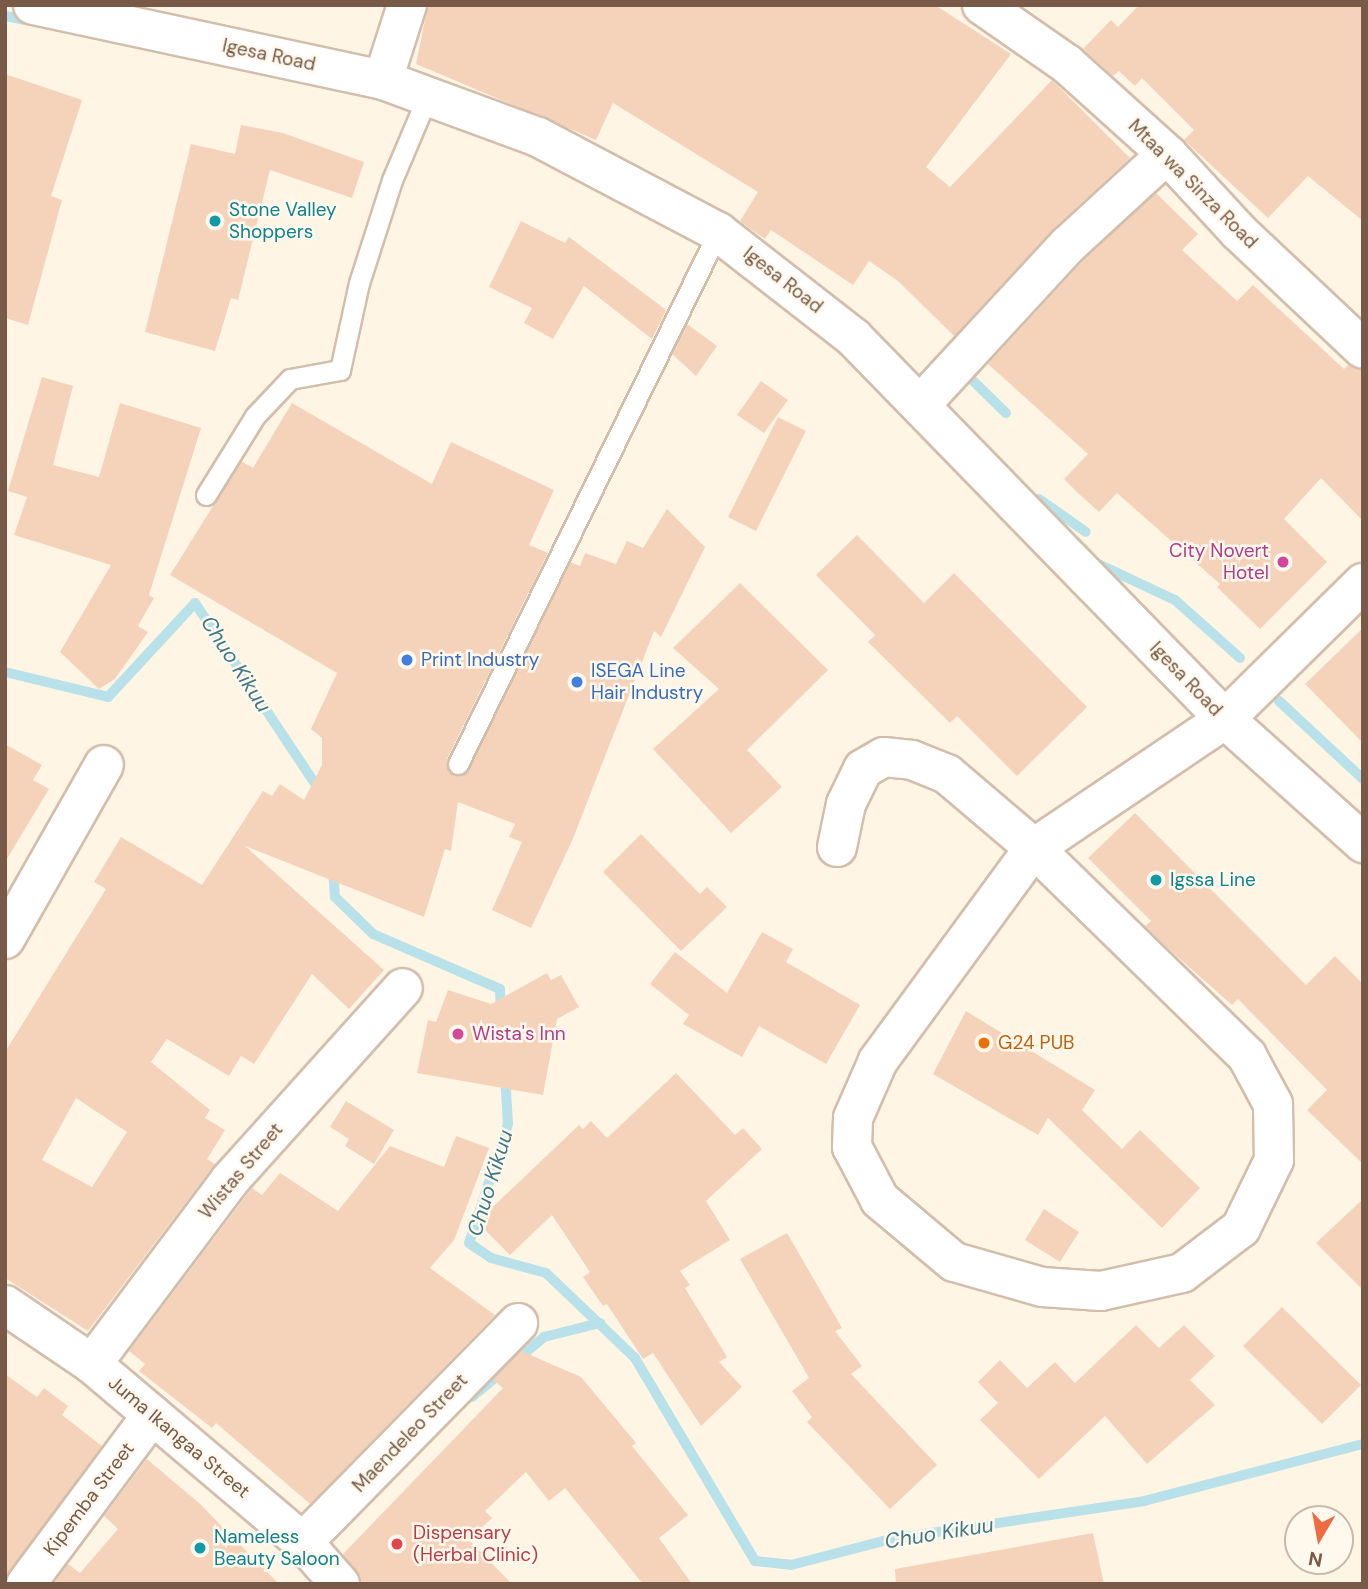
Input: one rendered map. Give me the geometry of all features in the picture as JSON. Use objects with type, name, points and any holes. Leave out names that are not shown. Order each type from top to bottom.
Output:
[{"type":"street","name":"Igesa Road","points":[[33,5],[383,79],[538,137],[718,232],[820,308],[922,403],[1225,719],[1363,843]]},
{"type":"street","points":[[383,79],[407,5]]},
{"type":"street","name":"Mtaa wa Sinza Road","points":[[982,5],[1067,65],[1167,154],[1239,232],[1363,349]]},
{"type":"street","points":[[922,403],[1068,245],[1167,154]]},
{"type":"street","points":[[837,847],[854,784],[863,769],[884,757],[912,760],[947,775],[1034,848],[1247,1056],[1273,1104],[1274,1160],[1241,1228],[1182,1273],[1141,1286],[1101,1290],[1041,1287],[954,1262],[880,1200],[852,1147],[853,1118],[878,1061],[1034,848],[1225,719],[1363,583]]},
{"type":"street","points":[[5,939],[104,765]]},
{"type":"street","name":"Wistas Street","points":[[92,1364],[230,1180],[402,988]]},
{"type":"street","name":"Juma Ikangaa Street","points":[[5,1305],[92,1364],[303,1542],[329,1580]]},
{"type":"street","name":"Maendeleo Street","points":[[303,1542],[518,1323]]},
{"type":"street","name":"Kipemba Street","points":[[26,1584],[152,1415]]},
{"type":"lane","points":[[206,495],[255,416],[290,379],[340,370],[359,283],[392,180],[428,95]]},
{"type":"lane","points":[[458,764],[718,232]]},
{"type":"building","points":[[428,5],[935,5],[1011,54],[926,167],[950,187],[1052,80],[1130,158],[1052,230],[954,336],[898,281],[869,261],[853,285],[771,230],[765,239],[740,221],[758,192],[613,103],[596,140],[416,64]]},
{"type":"building","points":[[1139,5],[1363,5],[1363,221],[1308,176],[1268,218],[1184,140],[1194,130],[1142,78],[1135,86],[1119,71],[1113,76],[1083,49],[1111,20],[1118,27]]},
{"type":"building","points":[[5,74],[82,100],[51,196],[62,200],[28,325],[5,318]]},
{"type":"building","points":[[241,125],[283,133],[364,162],[352,198],[270,170],[238,300],[231,298],[215,351],[145,332],[191,144],[235,154]]},
{"type":"building","points":[[1156,193],[1198,234],[1182,250],[1237,301],[1253,285],[1344,369],[1348,365],[1363,370],[1363,521],[1321,478],[1284,519],[1327,562],[1260,629],[1217,587],[1220,584],[1117,493],[1099,512],[1079,494],[1064,479],[1088,454],[988,364],[1083,261]]},
{"type":"building","points":[[521,221],[565,243],[569,237],[666,310],[652,339],[584,286],[553,339],[524,323],[532,308],[489,287]]},
{"type":"building","points":[[687,324],[717,346],[696,376],[672,354]]},
{"type":"building","points":[[42,377],[73,386],[53,465],[99,477],[120,403],[201,428],[149,595],[154,598],[138,626],[148,632],[115,679],[99,689],[60,652],[111,565],[14,535],[27,497],[8,491]]},
{"type":"building","points":[[761,381],[788,400],[764,433],[737,415]]},
{"type":"building","points":[[292,403],[432,484],[451,442],[554,490],[529,545],[548,553],[447,759],[453,775],[469,769],[570,562],[580,566],[585,553],[616,564],[627,541],[643,548],[667,509],[705,547],[661,637],[654,631],[572,841],[531,928],[492,910],[522,842],[509,837],[515,824],[458,802],[451,851],[445,849],[424,917],[245,846],[384,970],[349,1009],[312,974],[254,1064],[241,1056],[229,1076],[167,1039],[151,1062],[210,1110],[205,1118],[225,1130],[207,1159],[215,1164],[88,1331],[5,1278],[5,1052],[106,889],[94,882],[121,837],[202,885],[263,791],[272,796],[280,784],[304,800],[322,765],[322,738],[311,729],[337,673],[170,575],[241,461],[253,468]],"holes":[[[76,1098],[127,1132],[92,1187],[42,1160]]]},
{"type":"building","points":[[778,417],[806,431],[756,531],[728,517]]},
{"type":"building","points":[[857,535],[924,603],[954,573],[1087,707],[1017,776],[957,716],[950,723],[868,642],[875,635],[816,575]]},
{"type":"building","points":[[740,583],[828,670],[747,750],[782,787],[731,833],[653,749],[719,689],[673,648]]},
{"type":"building","points":[[1363,628],[1363,743],[1305,684]]},
{"type":"building","points":[[5,744],[42,765],[33,780],[49,789],[5,862]]},
{"type":"building","points":[[1135,813],[1306,985],[1335,956],[1363,984],[1363,1164],[1307,1110],[1327,1090],[1238,999],[1232,1005],[1145,926],[1151,921],[1088,858]]},
{"type":"building","points":[[641,834],[700,894],[707,887],[727,907],[681,951],[603,872]]},
{"type":"building","points":[[762,932],[793,949],[786,962],[860,1005],[826,1064],[759,1026],[742,1057],[683,1024],[689,1015],[650,984],[675,952],[727,993]]},
{"type":"building","points":[[547,973],[551,980],[561,975],[579,1007],[557,1019],[543,1095],[417,1073],[428,1020],[436,1022],[448,990],[491,1004]]},
{"type":"building","points":[[966,1011],[1095,1090],[1082,1110],[1122,1149],[1140,1130],[1200,1188],[1162,1228],[1048,1118],[1038,1135],[933,1074]]},
{"type":"building","points":[[676,1073],[735,1135],[743,1128],[762,1149],[706,1201],[730,1240],[680,1271],[690,1285],[685,1288],[727,1357],[719,1362],[742,1387],[701,1426],[653,1353],[643,1359],[607,1304],[603,1306],[583,1277],[590,1272],[552,1215],[510,1255],[477,1222],[579,1125],[583,1129],[591,1121],[607,1138]]},
{"type":"building","points":[[346,1101],[394,1130],[374,1164],[345,1146],[349,1139],[330,1127]]},
{"type":"building","points":[[456,1136],[489,1148],[454,1240],[430,1268],[495,1315],[310,1504],[216,1423],[212,1428],[139,1371],[145,1364],[129,1351],[252,1188],[262,1195],[280,1173],[338,1211],[390,1146],[444,1167]]},
{"type":"building","points":[[1363,1199],[1363,1290],[1316,1243]]},
{"type":"building","points":[[1044,1209],[1079,1232],[1060,1262],[1025,1240]]},
{"type":"building","points":[[787,1233],[842,1328],[835,1331],[862,1366],[851,1374],[937,1465],[890,1509],[807,1422],[812,1417],[792,1391],[809,1378],[740,1259]]},
{"type":"building","points":[[1282,1307],[1361,1385],[1322,1424],[1243,1346]]},
{"type":"building","points":[[1136,1325],[1159,1348],[1184,1325],[1215,1356],[1190,1380],[1215,1405],[1147,1464],[1105,1416],[1039,1479],[980,1420],[998,1403],[978,1382],[1000,1360],[1027,1388],[1055,1362],[1075,1383]]},
{"type":"building","points":[[521,1351],[581,1377],[636,1443],[632,1446],[688,1515],[659,1538],[692,1584],[643,1584],[565,1488],[549,1501],[526,1472],[485,1511],[492,1518],[469,1540],[512,1584],[361,1582],[343,1554],[503,1388],[493,1380]]},
{"type":"building","points":[[5,1374],[37,1397],[44,1388],[68,1406],[62,1415],[102,1446],[5,1579]]},
{"type":"building","points":[[147,1459],[199,1503],[279,1584],[53,1584],[68,1564],[80,1573],[118,1529],[104,1516]]},
{"type":"building","points":[[1093,1533],[1104,1584],[896,1584],[895,1569]]},
{"type":"waterway","points":[[5,16],[31,21]]},
{"type":"waterway","points":[[961,369],[1006,413]]},
{"type":"waterway","points":[[1039,499],[1086,532]]},
{"type":"waterway","points":[[1092,561],[1175,600],[1240,658]]},
{"type":"waterway","name":"Chuo Kikuu","points":[[5,672],[108,697],[195,603],[321,793]]},
{"type":"waterway","points":[[1279,701],[1363,779]]},
{"type":"waterway","name":"Chuo Kikuu","points":[[333,869],[335,897],[373,934],[500,989],[501,1012]]},
{"type":"waterway","name":"Chuo Kikuu","points":[[505,1074],[508,1124],[469,1243],[491,1258],[546,1273],[635,1358],[755,1561],[791,1565],[891,1539],[1144,1501],[1363,1444]]},
{"type":"waterway","points":[[472,1397],[544,1337],[600,1323]]},
{"type":"place","name":"Stone Valley Shoppers","points":[[215,221]]},
{"type":"place","name":"City Novert Hotel","points":[[1283,562]]},
{"type":"place","name":"Print Industry","points":[[407,660]]},
{"type":"place","name":"ISEGA Line Hair Industry","points":[[577,682]]},
{"type":"place","name":"Igssa Line","points":[[1156,880]]},
{"type":"place","name":"Wista's Inn","points":[[458,1034]]},
{"type":"place","name":"G24 PUB","points":[[984,1043]]},
{"type":"place","name":"Dispensary (Herbal Clinic)","points":[[397,1544]]},
{"type":"place","name":"Nameless Beauty Saloon","points":[[200,1548]]}]
